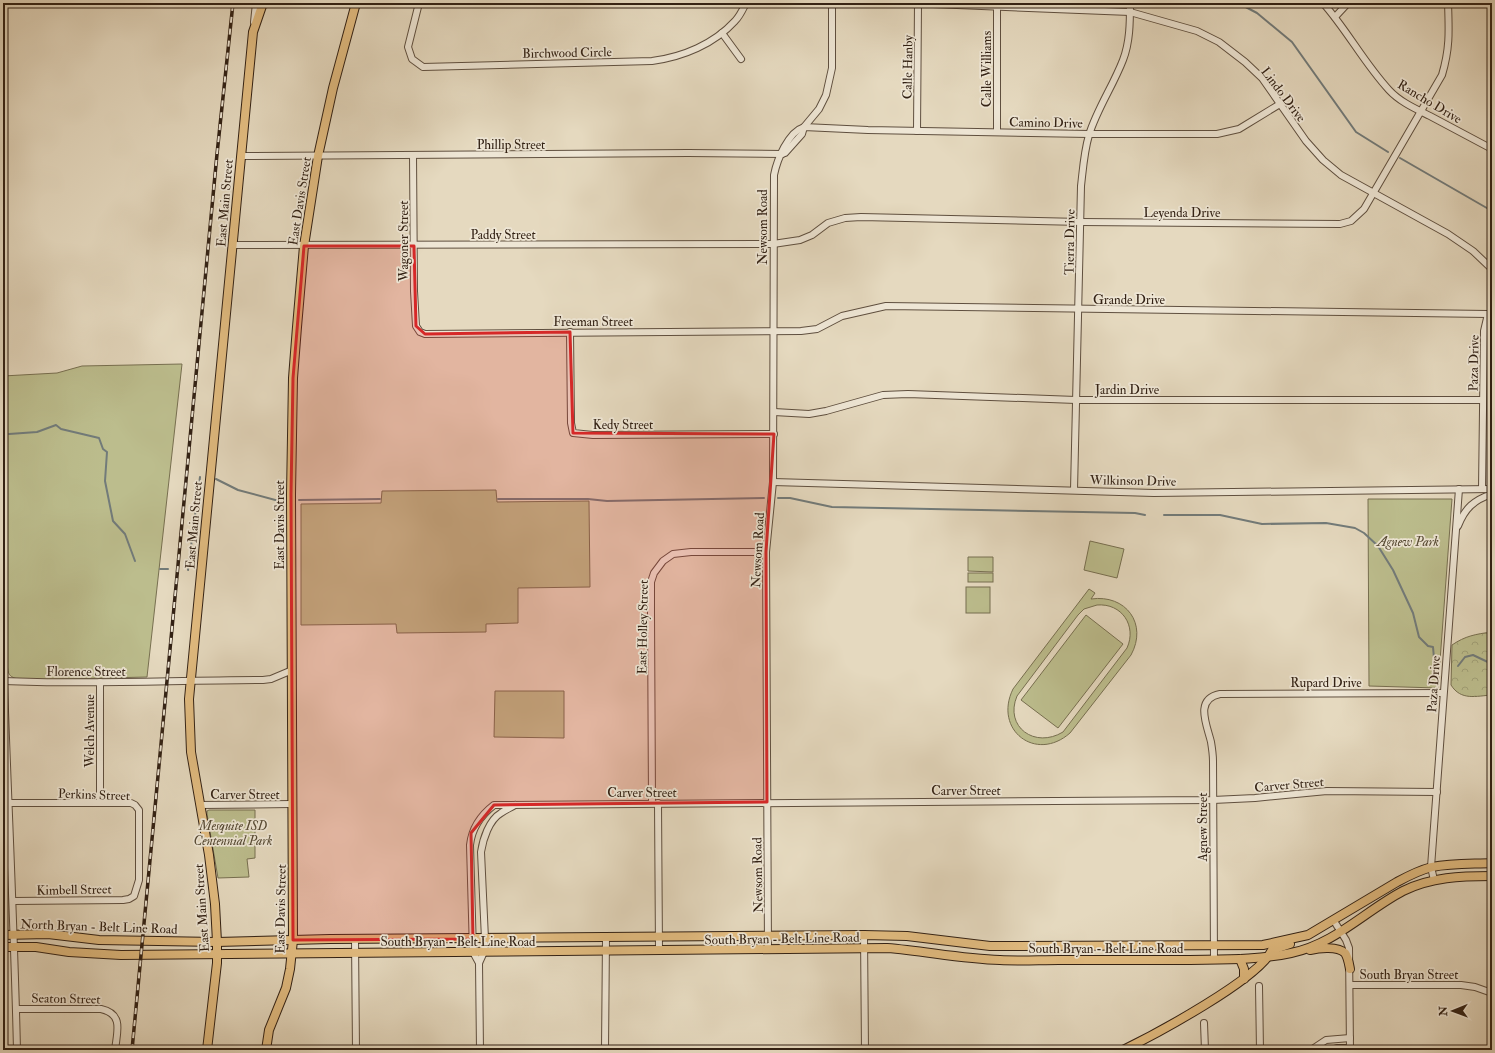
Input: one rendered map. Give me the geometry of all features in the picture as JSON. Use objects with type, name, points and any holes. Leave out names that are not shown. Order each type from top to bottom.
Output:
[{"type":"main road","name":"East Main Street","points":[[207,1050],[218,954],[215,904],[209,855],[191,752],[189,721],[190,680],[253,32],[263,3]]},
{"type":"main road","name":"East Davis Street","points":[[266,1050],[269,1030],[286,988],[292,953],[290,671],[291,494],[293,378],[304,246],[318,156],[333,88],[356,3]]},
{"type":"main road","name":"South Bryan - Belt Line Road","points":[[217,942],[355,939],[864,935],[907,936],[990,946],[1263,945],[1308,935],[1397,882],[1412,874],[1431,867],[1458,864],[1492,863]]},
{"type":"main road","name":"South Bryan - Belt Line Road","points":[[218,954],[864,949],[905,950],[1001,961],[1240,959],[1269,957],[1301,951],[1342,932],[1403,891],[1434,880],[1450,877],[1492,876]]},
{"type":"main road","name":"North Bryan - Belt Line Road","points":[[3,935],[56,934],[99,940],[217,942]]},
{"type":"main road","points":[[1123,1050],[1206,1004],[1244,979],[1269,957],[1272,950],[1297,942],[1308,935]]},
{"type":"main road","points":[[706,937],[707,950]]},
{"type":"main road","points":[[538,952],[539,938]]},
{"type":"main road","points":[[1138,946],[1138,960]]},
{"type":"main road","name":"North Bryan - Belt Line Road","points":[[3,947],[36,947],[70,952],[121,955],[218,954]]},
{"type":"main road","points":[[1301,951],[1326,949],[1340,950],[1346,956],[1350,969]]},
{"type":"main road","points":[[1240,959],[1244,969],[1244,979]]},
{"type":"street","points":[[253,32],[256,3]]},
{"type":"street","name":"Birchwood Circle","points":[[419,3],[408,47],[412,59],[423,67],[652,61],[668,59],[698,48],[722,33],[736,21],[746,3]]},
{"type":"street","name":"Newsom Road","points":[[768,950],[766,552],[773,482],[774,175],[776,164],[785,145],[799,129],[804,127],[819,108],[826,95],[832,68],[832,3]]},
{"type":"street","name":"Lindo Drive","points":[[908,3],[1130,12],[1197,31],[1219,42],[1245,62],[1262,78],[1306,141],[1323,160],[1341,175],[1448,234],[1473,251],[1492,269]]},
{"type":"street","name":"Calle Hanby","points":[[917,131],[918,3]]},
{"type":"street","name":"Tierra Drive","points":[[1074,490],[1081,186],[1084,155],[1089,134],[1123,59],[1130,33],[1130,3]]},
{"type":"street","name":"Rancho Drive","points":[[1323,3],[1335,17],[1370,67],[1390,91],[1400,99],[1421,111],[1492,149]]},
{"type":"street","points":[[1335,17],[1348,3]]},
{"type":"street","name":"Leyenda Drive","points":[[773,244],[800,240],[812,235],[828,223],[853,218],[1340,224],[1351,221],[1364,209],[1442,75],[1447,58],[1449,41],[1448,3]]},
{"type":"street","name":"Calle Williams","points":[[997,6],[997,132]]},
{"type":"street","points":[[722,33],[741,59]]},
{"type":"street","name":"Camino Drive","points":[[804,127],[917,131],[1089,134],[1217,134],[1239,129],[1280,104]]},
{"type":"street","name":"Phillip Street","points":[[241,156],[688,153],[782,154]]},
{"type":"street","name":"Wagoner Street","points":[[413,155],[414,291],[416,326]]},
{"type":"street","name":"Paddy Street","points":[[232,245],[414,246],[773,244]]},
{"type":"street","name":"Grande Drive","points":[[773,331],[801,331],[817,329],[842,316],[886,306],[1079,310],[1490,313]]},
{"type":"street","name":"Paza Drive","points":[[1482,489],[1484,331],[1490,313]]},
{"type":"street","name":"Freeman Street","points":[[416,326],[420,332],[425,334],[773,331]]},
{"type":"street","name":"Kedy Street","points":[[570,332],[571,423],[573,433],[588,435],[774,434]]},
{"type":"street","name":"Jardin Drive","points":[[774,412],[809,414],[883,396],[895,395],[1076,400],[1483,400]]},
{"type":"street","name":"Wilkinson Drive","points":[[773,482],[1158,492],[1492,489]]},
{"type":"street","name":"Paza Drive","points":[[1434,880],[1431,867],[1459,489]]},
{"type":"street","points":[[1456,533],[1461,518],[1469,506],[1484,496],[1492,494]]},
{"type":"street","name":"East Holley Street","points":[[659,951],[651,582],[654,573],[663,561],[673,554],[691,552],[766,552]]},
{"type":"street","points":[[3,651],[5,772],[13,901],[12,935],[17,1050]]},
{"type":"street","points":[[134,682],[144,686],[181,685],[190,680],[263,680],[271,679],[290,671]]},
{"type":"street","name":"Florence Street","points":[[4,680],[44,682],[167,682],[190,680]]},
{"type":"street","name":"Welch Avenue","points":[[100,682],[100,803]]},
{"type":"street","name":"Rupard Drive","points":[[1210,697],[1220,694],[1443,693]]},
{"type":"street","name":"Agnew Street","points":[[1210,697],[1206,703],[1204,713],[1213,754],[1214,959]]},
{"type":"street","name":"Carver Street","points":[[473,939],[470,845],[471,833],[476,823],[484,813],[494,805],[1213,800],[1255,798],[1328,791],[1437,792]]},
{"type":"street","name":"Perkins Street","points":[[8,803],[132,803],[135,805],[139,810],[139,880],[134,896]]},
{"type":"street","name":"Carver Street","points":[[200,805],[291,804]]},
{"type":"street","points":[[480,1050],[479,963],[484,952],[485,939],[481,852],[483,843],[492,823],[499,813],[517,804]]},
{"type":"street","name":"Kimbell Street","points":[[13,901],[123,900],[134,896]]},
{"type":"street","points":[[1331,1050],[1337,1048],[1350,1049],[1349,948],[1342,932],[1334,920]]},
{"type":"street","points":[[864,935],[865,1050]]},
{"type":"street","points":[[605,1050],[606,938]]},
{"type":"street","points":[[355,939],[356,1050]]},
{"type":"street","points":[[473,939],[473,952],[479,963]]},
{"type":"street","name":"South Bryan Street","points":[[1350,985],[1461,985],[1475,987],[1492,993]]},
{"type":"street","points":[[1259,986],[1260,1050]]},
{"type":"street","name":"Seaton Street","points":[[16,1009],[101,1008],[109,1010],[114,1014],[118,1027],[115,1050]]},
{"type":"street","points":[[1204,1023],[1205,1050]]},
{"type":"street","points":[[1311,1050],[1326,1040],[1350,1038]]},
{"type":"highlighted area","points":[[304,246],[414,246],[416,326],[425,334],[570,332],[573,433],[774,434],[766,552],[767,802],[494,805],[471,833],[473,939],[293,940],[291,494],[293,378]]},
{"type":"green space","points":[[182,364],[147,677],[22,680],[10,676],[7,658],[3,376],[57,373],[82,366]]},
{"type":"green space","points":[[496,490],[497,502],[589,501],[590,587],[518,588],[518,623],[486,624],[486,632],[397,633],[396,624],[301,625],[301,504],[381,503],[382,491]]},
{"type":"green space","name":"Agnew Park","points":[[1368,499],[1452,499],[1438,688],[1369,686]]},
{"type":"green space","points":[[1090,541],[1124,549],[1117,578],[1084,570]]},
{"type":"green space","points":[[968,557],[993,557],[993,572],[968,571]]},
{"type":"green space","points":[[968,573],[993,573],[993,582],[968,582]]},
{"type":"green space","points":[[966,587],[990,587],[990,613],[966,613]]},
{"type":"green space","points":[[1089,589],[1095,593],[1091,599],[1114,601],[1124,606],[1135,622],[1137,632],[1136,643],[1131,655],[1070,733],[1057,741],[1044,745],[1032,743],[1021,738],[1013,729],[1009,717],[1008,704],[1013,689]],"holes":[[[1097,605],[1106,605],[1120,612],[1128,624],[1130,640],[1127,648],[1063,732],[1052,737],[1042,738],[1025,732],[1018,725],[1015,717],[1014,707],[1017,696],[1078,615],[1084,609]]]},
{"type":"green space","points":[[1086,615],[1123,644],[1058,728],[1021,700]]},
{"type":"green space","points":[[1492,632],[1492,695],[1469,696],[1459,693],[1451,685],[1452,645],[1461,639]]},
{"type":"green space","points":[[495,691],[564,691],[564,738],[494,737]]},
{"type":"green space","name":"Mesquite ISD Centennial Park","points":[[255,810],[255,858],[247,859],[249,877],[218,878],[207,814],[207,811]]},
{"type":"waterway","points":[[1238,3],[1257,13],[1292,42],[1356,132],[1388,152]]},
{"type":"waterway","points":[[1400,158],[1492,211]]},
{"type":"waterway","points":[[9,434],[37,432],[56,425],[61,429],[99,438],[103,449],[107,452],[105,481],[113,521],[125,534],[135,561]]},
{"type":"waterway","points":[[188,570],[200,477]]},
{"type":"waterway","points":[[216,479],[238,490],[279,501]]},
{"type":"waterway","points":[[498,499],[588,499],[607,501],[764,498]]},
{"type":"waterway","points":[[778,498],[790,498],[832,507],[1135,513],[1145,515]]},
{"type":"waterway","points":[[299,500],[380,499]]},
{"type":"waterway","points":[[1164,515],[1220,515],[1262,524],[1326,523],[1355,528],[1364,533],[1378,546],[1393,570],[1413,613],[1419,637],[1428,646],[1433,647],[1434,658],[1438,665]]},
{"type":"waterway","points":[[160,569],[168,569]]},
{"type":"waterway","points":[[1458,666],[1465,657],[1473,655],[1492,664]]},
{"type":"railway","points":[[132,1050],[217,154],[233,3]]}]
